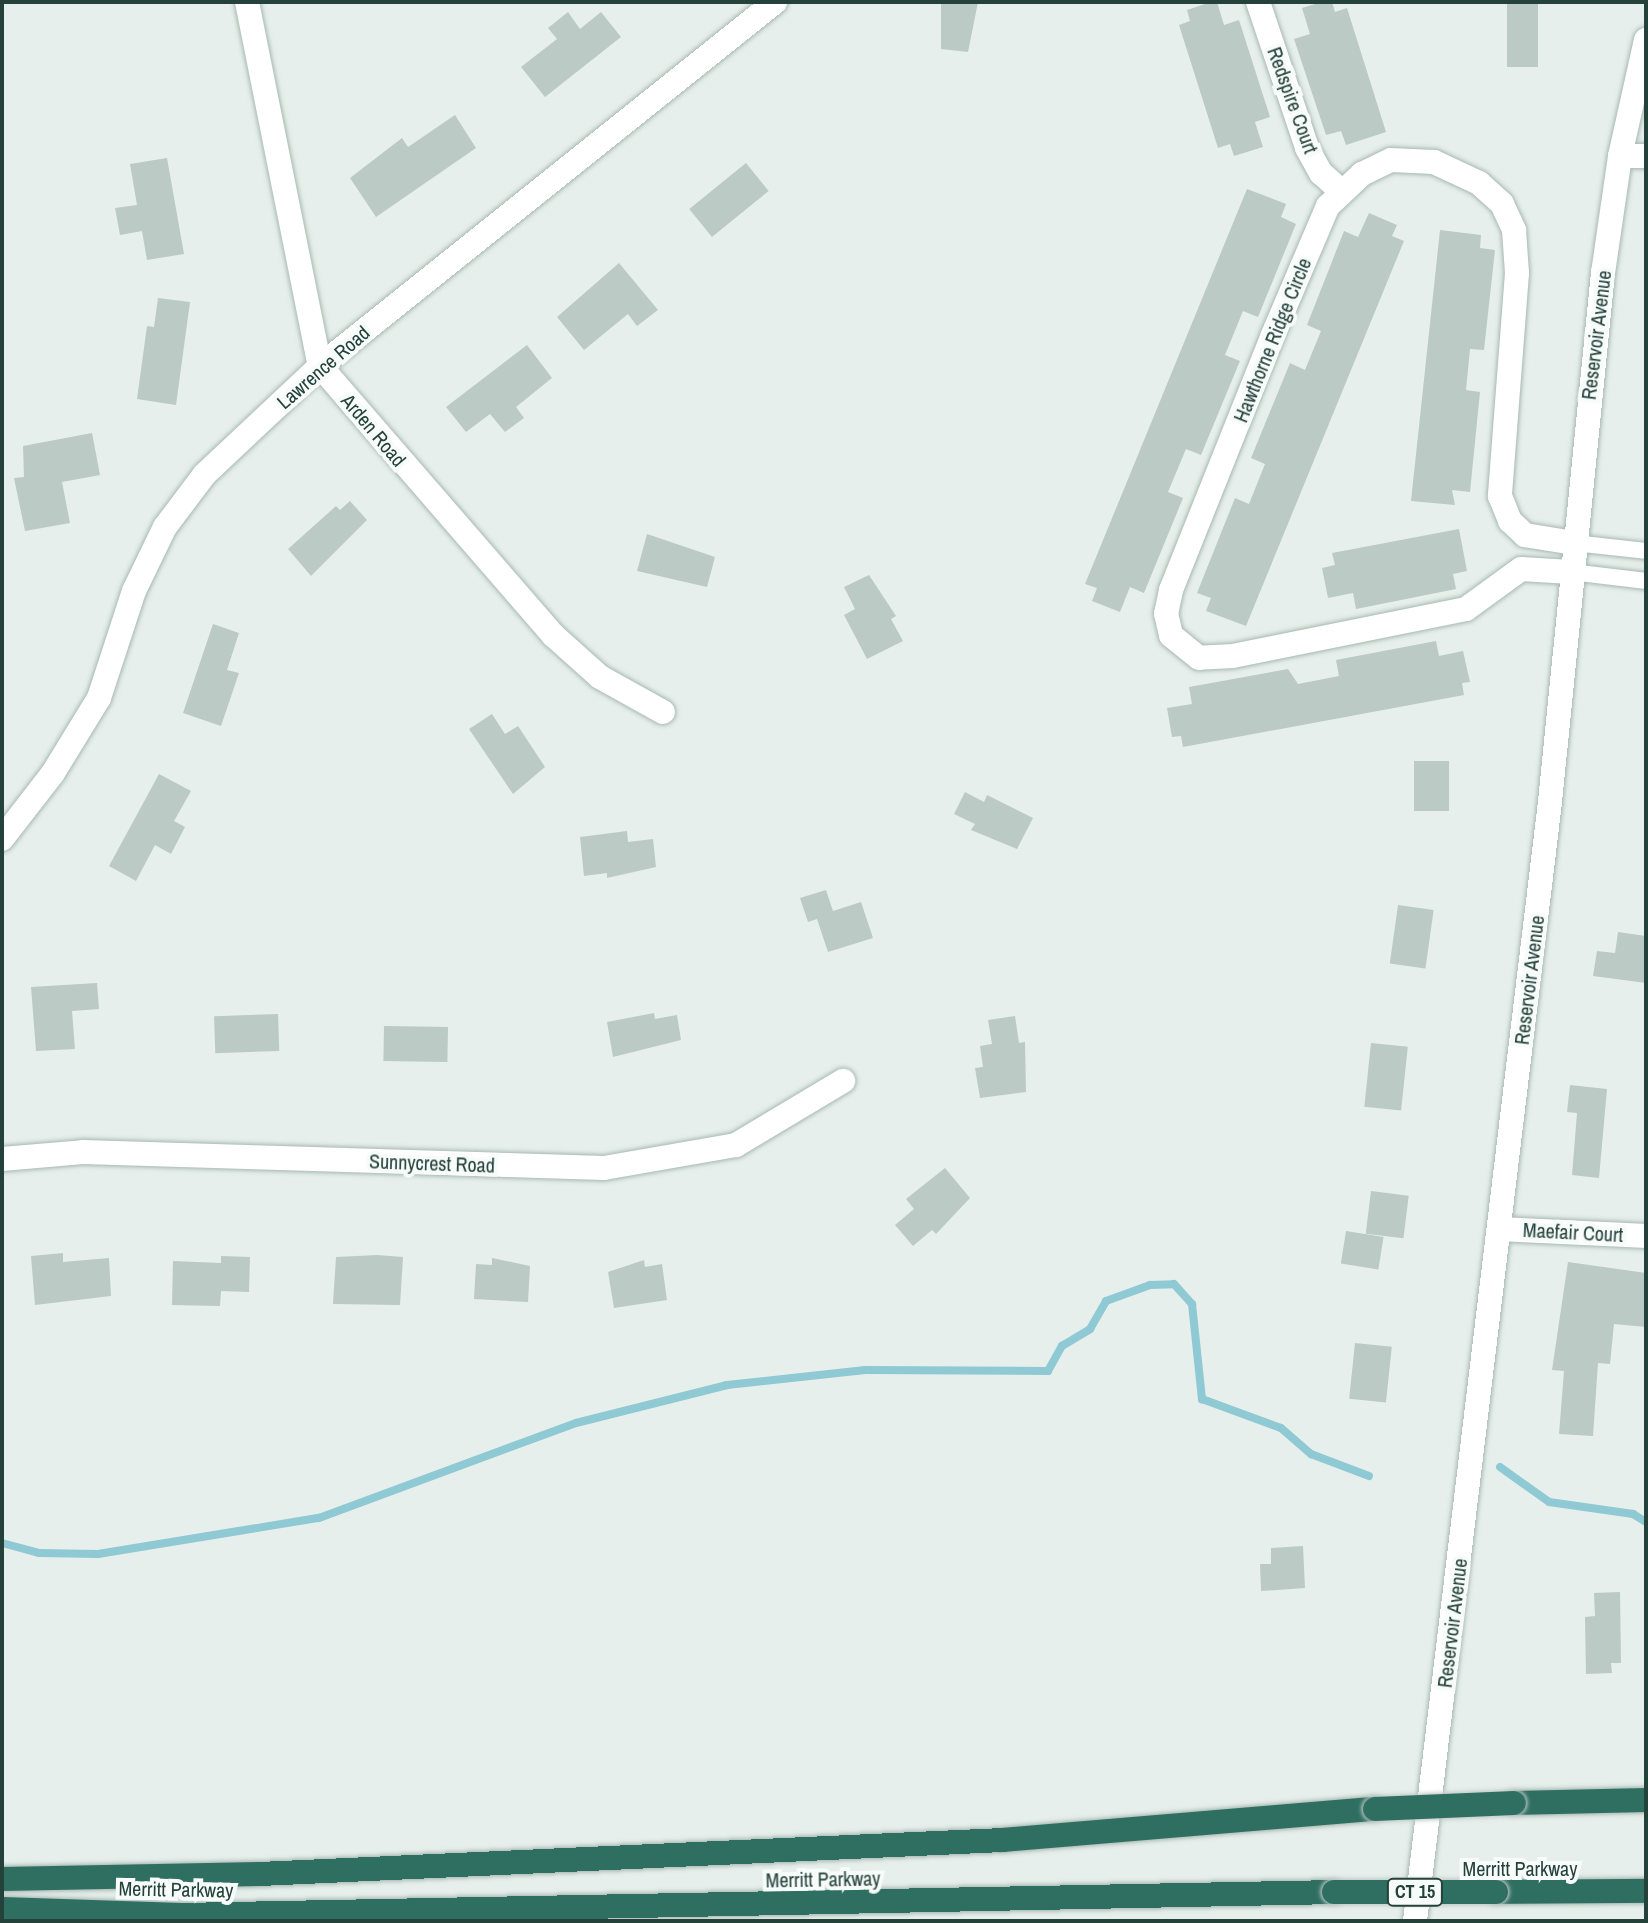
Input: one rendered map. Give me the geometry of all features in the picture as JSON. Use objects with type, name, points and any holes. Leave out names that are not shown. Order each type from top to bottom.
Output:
[{"type":"highway","points":[[2,1879],[260,1874],[986,1841],[1375,1809],[1646,1800]]},
{"type":"highway","name":"Merritt Parkway","points":[[2,1909],[181,1915],[1334,1892],[1646,1891]]},
{"type":"street","name":"Arden Road","points":[[247,2],[320,366],[553,635],[600,677],[663,712]]},
{"type":"street","name":"Lawrence Road","points":[[2,839],[53,773],[99,698],[134,591],[165,527],[205,474],[320,366],[775,2]]},
{"type":"street","name":"Redspire Court","points":[[1258,2],[1307,148],[1321,173],[1340,190]]},
{"type":"street","name":"Reservoir Avenue","points":[[1415,1921],[1500,1229],[1574,543],[1620,156],[1646,40]]},
{"type":"street","points":[[1620,156],[1646,156]]},
{"type":"street","points":[[1340,190],[1391,160],[1419,159],[1463,173],[1502,204],[1514,230],[1517,273],[1500,496],[1504,513],[1525,535],[1574,543]]},
{"type":"street","name":"Hawthorne Ridge Circle","points":[[1340,190],[1272,337],[1171,590],[1166,614],[1171,635],[1199,658],[1233,656],[1459,612],[1521,569],[1571,572]]},
{"type":"street","name":"Sunnycrest Road","points":[[2,1159],[83,1152],[604,1168],[736,1145],[843,1081]]},
{"type":"street","name":"Maefair Court","points":[[1500,1229],[1646,1236]]},
{"type":"lane","points":[[1574,543],[1646,551]]},
{"type":"lane","points":[[1571,572],[1646,581]]},
{"type":"building","points":[[941,2],[978,2],[968,52],[941,49]]},
{"type":"building","points":[[1217,2],[1224,25],[1239,20],[1270,117],[1255,122],[1263,147],[1234,156],[1230,144],[1218,148],[1179,25],[1190,21],[1187,10]]},
{"type":"building","points":[[1332,2],[1335,12],[1347,8],[1386,132],[1346,145],[1341,131],[1326,135],[1294,39],[1310,34],[1302,8]]},
{"type":"building","points":[[1507,2],[1538,2],[1538,67],[1507,67]]},
{"type":"building","points":[[568,12],[580,29],[601,12],[621,37],[545,97],[521,67],[557,39],[548,28]]},
{"type":"building","points":[[455,115],[476,148],[376,217],[350,178],[402,138],[408,147]]},
{"type":"building","points":[[167,158],[184,254],[147,260],[142,231],[120,235],[115,208],[137,205],[130,164]]},
{"type":"building","points":[[746,163],[769,191],[712,237],[689,209]]},
{"type":"building","points":[[1247,189],[1286,204],[1281,217],[1296,224],[1258,317],[1243,311],[1225,355],[1240,361],[1201,455],[1186,449],[1168,492],[1183,498],[1144,593],[1130,587],[1120,612],[1092,601],[1097,588],[1085,584]]},
{"type":"building","points":[[1369,213],[1397,225],[1392,236],[1404,241],[1246,626],[1206,611],[1211,598],[1197,593],[1235,498],[1249,504],[1265,464],[1251,458],[1290,363],[1305,370],[1321,331],[1307,325],[1344,231],[1358,237]]},
{"type":"building","points":[[1440,230],[1481,235],[1480,248],[1495,250],[1484,350],[1470,349],[1466,390],[1480,392],[1470,492],[1452,490],[1455,505],[1411,501]]},
{"type":"building","points":[[619,263],[658,310],[637,326],[628,314],[584,350],[557,317]]},
{"type":"building","points":[[158,298],[190,302],[176,405],[137,399],[147,326],[154,327]]},
{"type":"building","points":[[527,345],[552,378],[516,407],[524,418],[505,432],[490,414],[466,432],[446,407]]},
{"type":"building","points":[[92,433],[100,475],[62,482],[70,523],[25,531],[14,478],[24,477],[23,446]]},
{"type":"building","points":[[350,501],[367,520],[311,576],[288,549],[336,506],[340,510]]},
{"type":"building","points":[[1459,529],[1467,571],[1453,574],[1456,589],[1356,609],[1353,593],[1328,598],[1322,568],[1335,565],[1332,553]]},
{"type":"building","points":[[647,534],[715,557],[707,587],[637,571]]},
{"type":"building","points":[[869,575],[896,616],[891,619],[903,641],[867,659],[844,615],[855,609],[844,587]]},
{"type":"building","points":[[213,624],[239,633],[227,670],[239,673],[221,726],[183,713]]},
{"type":"building","points":[[1436,641],[1439,656],[1463,651],[1470,682],[1462,683],[1464,695],[1183,747],[1181,736],[1172,737],[1167,708],[1192,704],[1189,687],[1288,669],[1298,684],[1339,676],[1336,660]]},
{"type":"building","points":[[492,714],[505,734],[518,726],[545,767],[513,794],[469,729]]},
{"type":"building","points":[[1414,761],[1449,761],[1449,811],[1414,811]]},
{"type":"building","points":[[159,774],[191,791],[174,821],[185,827],[171,854],[155,845],[136,881],[109,866]]},
{"type":"building","points":[[965,792],[984,802],[987,795],[1033,818],[1017,849],[971,830],[975,824],[954,814]]},
{"type":"building","points":[[627,831],[628,842],[653,839],[656,867],[607,878],[607,873],[584,876],[580,837]]},
{"type":"building","points":[[826,890],[833,911],[861,902],[873,938],[828,952],[817,919],[808,922],[800,898]]},
{"type":"building","points":[[1398,905],[1434,910],[1425,968],[1390,963]]},
{"type":"building","points":[[1618,932],[1646,936],[1646,983],[1593,976],[1597,951],[1615,953]]},
{"type":"building","points":[[97,983],[99,1009],[72,1011],[75,1049],[36,1051],[31,987]]},
{"type":"building","points":[[654,1013],[655,1019],[677,1015],[681,1040],[613,1057],[607,1022]]},
{"type":"building","points":[[278,1014],[279,1051],[215,1053],[214,1016]]},
{"type":"building","points":[[1015,1016],[1019,1043],[1025,1042],[1026,1092],[980,1098],[975,1068],[983,1067],[980,1046],[992,1044],[988,1020]]},
{"type":"building","points":[[384,1026],[448,1027],[447,1062],[383,1061]]},
{"type":"building","points":[[1371,1043],[1408,1047],[1401,1111],[1364,1107]]},
{"type":"building","points":[[1570,1085],[1607,1089],[1599,1178],[1572,1175],[1577,1113],[1567,1112]]},
{"type":"building","points":[[945,1168],[970,1198],[936,1234],[932,1230],[913,1246],[895,1225],[914,1209],[906,1199]]},
{"type":"building","points":[[1371,1191],[1409,1196],[1403,1238],[1366,1234]]},
{"type":"building","points":[[1346,1231],[1384,1237],[1378,1270],[1341,1264]]},
{"type":"building","points":[[63,1253],[63,1262],[109,1258],[111,1296],[35,1305],[31,1256]]},
{"type":"building","points":[[221,1256],[250,1257],[249,1292],[221,1291],[220,1306],[172,1305],[173,1261],[221,1263]]},
{"type":"building","points":[[336,1257],[403,1257],[400,1305],[333,1304]]},
{"type":"building","points":[[492,1258],[530,1266],[528,1302],[474,1299],[476,1264],[492,1265]]},
{"type":"building","points":[[644,1260],[645,1267],[662,1264],[667,1300],[614,1308],[608,1272]]},
{"type":"building","points":[[1568,1262],[1646,1273],[1646,1327],[1614,1324],[1610,1364],[1598,1363],[1593,1436],[1559,1434],[1564,1371],[1552,1370]]},
{"type":"building","points":[[1355,1343],[1392,1347],[1386,1403],[1349,1399]]},
{"type":"building","points":[[1303,1546],[1305,1588],[1261,1591],[1260,1564],[1271,1564],[1271,1548]]},
{"type":"building","points":[[1620,1592],[1621,1663],[1611,1663],[1612,1673],[1586,1674],[1585,1617],[1595,1616],[1594,1593]]},
{"type":"waterway","points":[[2,1543],[39,1553],[98,1554],[319,1518],[576,1423],[727,1385],[865,1370],[1048,1371],[1062,1346],[1090,1329],[1106,1301],[1150,1285],[1174,1284],[1192,1304],[1202,1399],[1281,1428],[1311,1454],[1369,1476]]},
{"type":"waterway","points":[[1500,1467],[1549,1502],[1633,1514],[1646,1522]]}]
